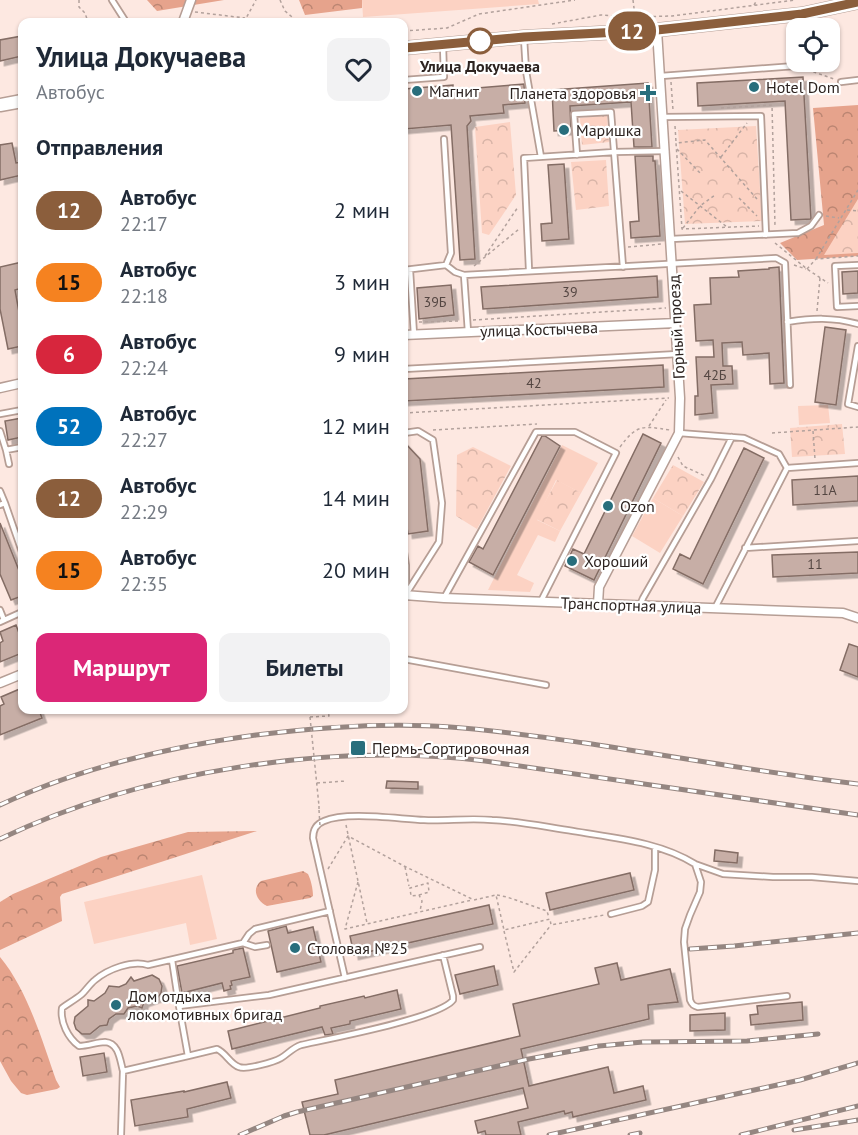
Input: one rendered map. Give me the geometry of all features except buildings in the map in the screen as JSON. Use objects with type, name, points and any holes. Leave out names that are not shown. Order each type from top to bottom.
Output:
[{"type":"main road","points":[[408,48],[524,37],[657,30],[802,14],[858,2]]},
{"type":"main road","points":[[0,105],[18,102]]},
{"type":"street","points":[[184,18],[192,0]]},
{"type":"street","name":"Горный проезд","points":[[598,604],[598,587],[679,433],[678,354],[657,30]]},
{"type":"street","name":"улица Костычева","points":[[408,335],[675,323]]},
{"type":"street","points":[[0,388],[18,384]]},
{"type":"street","name":"Транспортная улица","points":[[408,595],[843,613],[858,618]]},
{"type":"street","points":[[0,683],[18,676]]},
{"type":"lane","points":[[112,0],[123,18]]},
{"type":"lane","points":[[524,37],[526,71],[541,157]]},
{"type":"lane","points":[[408,80],[444,77],[443,44]]},
{"type":"lane","points":[[661,76],[786,67]]},
{"type":"lane","points":[[842,82],[858,80]]},
{"type":"lane","points":[[577,155],[574,114],[611,112],[623,267]]},
{"type":"lane","points":[[663,117],[761,116],[766,235]]},
{"type":"lane","points":[[444,139],[451,253],[446,264]]},
{"type":"lane","points":[[529,270],[524,158],[666,151]]},
{"type":"lane","points":[[671,241],[798,233],[811,226],[819,215]]},
{"type":"lane","points":[[446,264],[455,272],[464,275],[776,258],[785,263],[790,385]]},
{"type":"lane","points":[[414,335],[410,270],[446,264]]},
{"type":"lane","points":[[858,265],[835,266],[837,307],[858,306]]},
{"type":"lane","points":[[464,275],[468,332]]},
{"type":"lane","points":[[787,322],[816,318],[843,320],[858,324]]},
{"type":"lane","points":[[858,346],[848,404],[858,407]]},
{"type":"lane","points":[[408,369],[678,354]]},
{"type":"lane","points":[[0,414],[18,411]]},
{"type":"lane","points":[[408,432],[418,431],[433,440],[442,502],[439,542],[408,590]]},
{"type":"lane","points":[[0,432],[9,464]]},
{"type":"lane","points":[[444,598],[536,432],[575,432],[616,453],[541,602]]},
{"type":"lane","points":[[679,433],[744,438],[779,454],[787,468]]},
{"type":"lane","points":[[640,605],[732,437]]},
{"type":"lane","points":[[6,450],[18,448]]},
{"type":"lane","points":[[787,468],[858,463]]},
{"type":"lane","points":[[715,608],[787,468]]},
{"type":"lane","points":[[0,491],[2,504],[18,542]]},
{"type":"lane","points":[[746,548],[858,541]]},
{"type":"lane","points":[[0,610],[2,621],[18,614]]},
{"type":"lane","points":[[408,660],[546,685]]},
{"type":"lane","points":[[345,978],[313,831],[323,821],[348,816],[512,821],[627,840],[684,857],[695,864],[723,874],[858,881]]},
{"type":"lane","points":[[611,914],[642,906],[648,902],[655,870],[655,848]]},
{"type":"lane","points":[[695,864],[701,882],[700,892],[685,929],[684,942],[692,1004],[698,1007],[787,996]]},
{"type":"lane","points":[[243,943],[255,929],[330,911]]},
{"type":"lane","points":[[122,1135],[123,1071],[117,1049],[106,1042],[79,1046],[69,1036],[62,1016],[62,1008],[83,993],[94,981],[110,971],[140,963],[148,965],[172,960],[243,943],[255,947],[267,945]]},
{"type":"lane","points":[[179,1006],[270,995],[480,947]]},
{"type":"lane","points":[[123,1071],[217,1049],[237,1066],[248,1067],[279,1060],[301,1045],[410,1020],[447,1007],[453,1000],[453,996],[443,955]]},
{"type":"lane","points":[[172,960],[188,1056]]},
{"type":"path","points":[[79,0],[79,7],[87,18]]},
{"type":"path","points":[[187,11],[245,18],[256,0]]},
{"type":"path","points":[[280,0],[285,11],[293,18]]},
{"type":"path","points":[[408,31],[447,28],[479,14],[575,0]]},
{"type":"path","points":[[633,0],[635,17]]},
{"type":"path","points":[[754,6],[757,0]]},
{"type":"path","points":[[550,24],[601,15],[672,16],[795,0]]},
{"type":"path","points":[[813,72],[842,82]]},
{"type":"path","points":[[671,75],[682,229]]},
{"type":"path","points":[[717,109],[772,105],[775,243],[836,289]]},
{"type":"path","points":[[720,158],[753,116]]},
{"type":"path","points":[[676,143],[705,140],[765,209]]},
{"type":"path","points":[[676,148],[700,173]]},
{"type":"path","points":[[679,190],[728,227]]},
{"type":"path","points":[[816,259],[858,190]]},
{"type":"path","points":[[483,259],[526,195]]},
{"type":"path","points":[[682,229],[700,206],[715,195]]},
{"type":"path","points":[[739,198],[764,223]]},
{"type":"path","points":[[846,210],[858,211]]},
{"type":"path","points":[[819,215],[840,218]]},
{"type":"path","points":[[464,275],[527,222]]},
{"type":"path","points":[[682,229],[764,223]]},
{"type":"path","points":[[621,247],[671,241]]},
{"type":"path","points":[[785,263],[807,269]]},
{"type":"path","points":[[816,318],[820,278]]},
{"type":"path","points":[[414,322],[466,321],[675,307]]},
{"type":"path","points":[[648,427],[667,398]]},
{"type":"path","points":[[408,413],[680,398]]},
{"type":"path","points":[[418,431],[537,424]]},
{"type":"path","points":[[616,453],[630,434],[640,428],[648,427],[679,433]]},
{"type":"path","points":[[772,433],[858,427]]},
{"type":"path","points":[[813,430],[815,466]]},
{"type":"path","points":[[673,446],[682,465],[711,479]]},
{"type":"path","points":[[320,826],[310,717],[329,716],[329,714]]},
{"type":"path","points":[[317,783],[346,781]]},
{"type":"path","points":[[344,824],[346,824],[368,924]]},
{"type":"path","points":[[348,836],[474,900]]},
{"type":"path","points":[[322,879],[348,836]]},
{"type":"path","points":[[404,866],[411,896],[429,892],[428,883],[410,888]]},
{"type":"path","points":[[358,882],[345,928],[496,895],[548,911],[551,925]]},
{"type":"path","points":[[419,895],[422,901],[420,912]]},
{"type":"path","points":[[496,895],[514,972],[551,925],[611,914]]},
{"type":"path","points":[[504,930],[549,919]]},
{"type":"green space","points":[[147,0],[224,0],[157,11]]},
{"type":"green space","points":[[299,0],[362,0],[362,8],[305,15]]},
{"type":"green space","points":[[362,0],[538,0],[539,4],[363,17]]},
{"type":"green space","points":[[858,105],[858,256],[797,260],[780,243],[824,225],[813,108]]},
{"type":"green space","points":[[607,115],[609,142],[582,145],[580,118]]},
{"type":"green space","points":[[510,122],[516,195],[489,235],[482,233],[475,127]]},
{"type":"green space","points":[[756,126],[762,221],[685,224],[678,130]]},
{"type":"green space","points":[[606,160],[609,206],[576,210],[571,162]]},
{"type":"green space","points":[[858,199],[858,253],[824,255]]},
{"type":"green space","points":[[828,405],[830,423],[799,425],[798,406]]},
{"type":"green space","points":[[842,424],[845,454],[792,457],[790,428]]},
{"type":"green space","points":[[562,445],[598,463],[581,493],[556,480],[537,520],[560,531],[555,542],[538,535],[517,575],[534,583],[530,592],[488,590]]},
{"type":"green space","points":[[473,447],[511,466],[477,529],[456,516],[457,455]]},
{"type":"green space","points":[[673,465],[704,482],[683,516],[653,498]]},
{"type":"green space","points":[[557,480],[581,493],[560,531],[536,519]]},
{"type":"green space","points":[[653,498],[683,516],[660,553],[632,536]]},
{"type":"green space","points":[[257,831],[62,894],[60,897],[62,921],[0,950],[0,902],[13,894],[101,857],[188,832]]},
{"type":"green space","points":[[303,871],[308,874],[311,882],[313,896],[310,898],[267,906],[256,895],[256,888],[261,881]]},
{"type":"green space","points":[[202,875],[217,939],[190,945],[186,923],[94,944],[84,902]]},
{"type":"green space","points":[[0,957],[26,999],[60,1087],[57,1089],[27,1095],[21,1093],[0,1061]]},
{"type":"railway","points":[[0,805],[93,769],[158,752],[256,735],[377,725],[467,728],[501,732],[858,784]]},
{"type":"railway","points":[[0,839],[55,815],[113,795],[175,779],[237,767],[301,759],[364,756],[425,756],[485,761],[858,815]]},
{"type":"railway","points":[[690,949],[858,933]]},
{"type":"railway","points":[[240,1135],[297,1112],[529,1059],[599,1046],[643,1042],[747,1041],[818,1034]]},
{"type":"railway","points":[[549,1135],[800,1080],[858,1063]]},
{"type":"railway","points":[[741,1135],[858,1106]]},
{"type":"railway","points":[[794,1130],[858,1120]]},
{"type":"railway","points":[[630,1135],[640,1133]]},
{"type":"bus line","name":"12","points":[[408,48],[524,37],[657,30],[802,14],[858,2]]},
{"type":"place","name":"Улица Докучаева","points":[[480,41]]},
{"type":"place","name":"Hotel Dom","points":[[754,87]]},
{"type":"place","name":"Магнит","points":[[417,91]]},
{"type":"place","name":"Планета здоровья","points":[[648,93]]},
{"type":"place","name":"Маришка","points":[[564,130]]},
{"type":"place","name":"Ozon","points":[[608,506]]},
{"type":"place","name":"Хороший","points":[[572,561]]},
{"type":"place","name":"Пермь-Сортировочная","points":[[358,748]]},
{"type":"place","name":"Столовая №25","points":[[295,948]]},
{"type":"place","name":"Дом отдыха локомотивных бригад","points":[[116,1005]]}]
